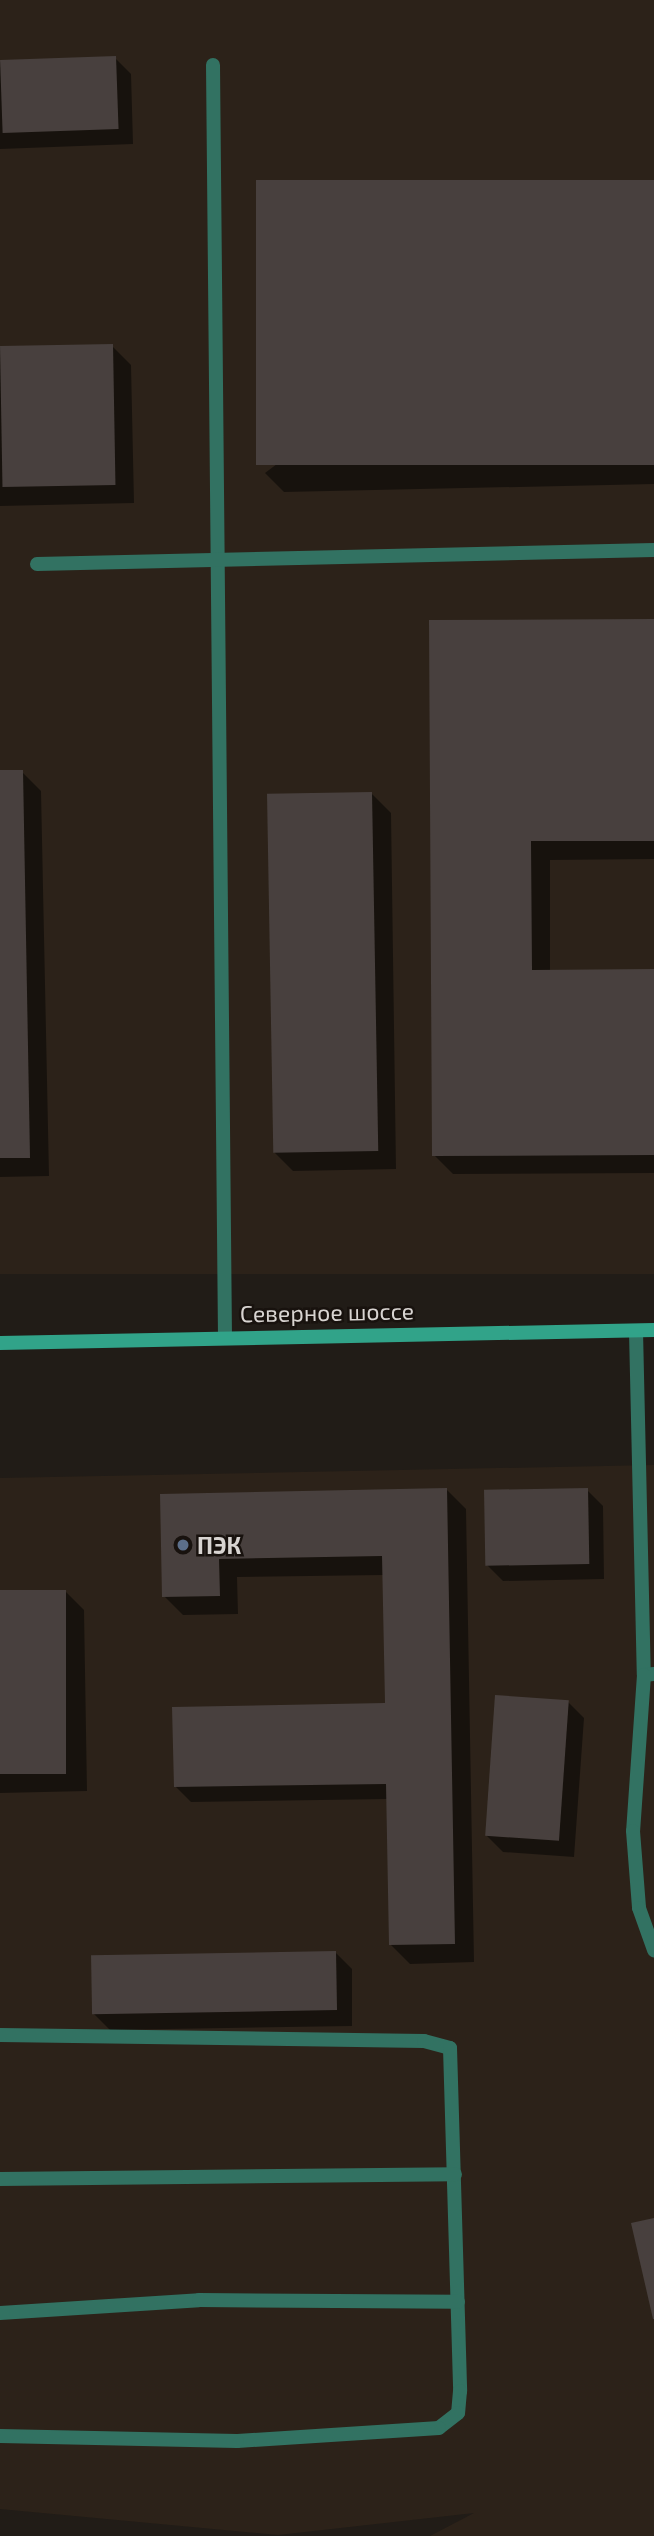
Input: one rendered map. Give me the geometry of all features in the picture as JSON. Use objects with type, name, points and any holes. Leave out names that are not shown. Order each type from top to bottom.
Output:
[{"type":"main road","name":"Северное шоссе","points":[[0,1343],[654,1330]]},
{"type":"lane","points":[[213,65],[221,561],[225,1337]]},
{"type":"lane","points":[[37,564],[654,550]]},
{"type":"lane","points":[[636,1331],[649,1675],[633,1831],[639,1908],[654,1950]]},
{"type":"lane","points":[[0,2035],[424,2040],[450,2048],[458,2302],[458,2413],[439,2428],[237,2441],[0,2436]]},
{"type":"lane","points":[[0,2179],[455,2174]]},
{"type":"lane","points":[[0,2313],[199,2300],[458,2302]]},
{"type":"shaded area","points":[[0,0],[654,0],[654,1274],[0,1274]]},
{"type":"shaded area","points":[[654,1465],[654,2536],[430,2536],[474,2513],[278,2535],[0,2509],[0,1478]]},
{"type":"building","points":[[116,56],[119,129],[3,133],[0,60]]},
{"type":"building","points":[[256,180],[654,180],[654,465],[256,465]]},
{"type":"building","points":[[113,344],[115,485],[2,487],[0,346]]},
{"type":"building","points":[[654,619],[654,841],[531,841],[532,970],[654,969],[654,1155],[432,1156],[429,620]]},
{"type":"building","points":[[0,770],[23,770],[30,1158],[0,1158]]},
{"type":"building","points":[[372,792],[378,1151],[273,1153],[267,794]]},
{"type":"building","points":[[447,1488],[455,1944],[389,1945],[386,1784],[174,1787],[172,1707],[385,1703],[382,1556],[219,1559],[220,1596],[162,1597],[160,1494]]},
{"type":"building","points":[[588,1488],[589,1564],[485,1566],[484,1490]]},
{"type":"building","points":[[0,1590],[66,1590],[66,1774],[0,1774]]},
{"type":"building","points":[[495,1695],[569,1700],[559,1841],[485,1836]]},
{"type":"building","points":[[336,1951],[337,2010],[92,2014],[91,1955]]},
{"type":"building","points":[[654,2218],[654,2319],[653,2319],[631,2223]]},
{"type":"place","name":"ПЭК","points":[[183,1545]]}]
